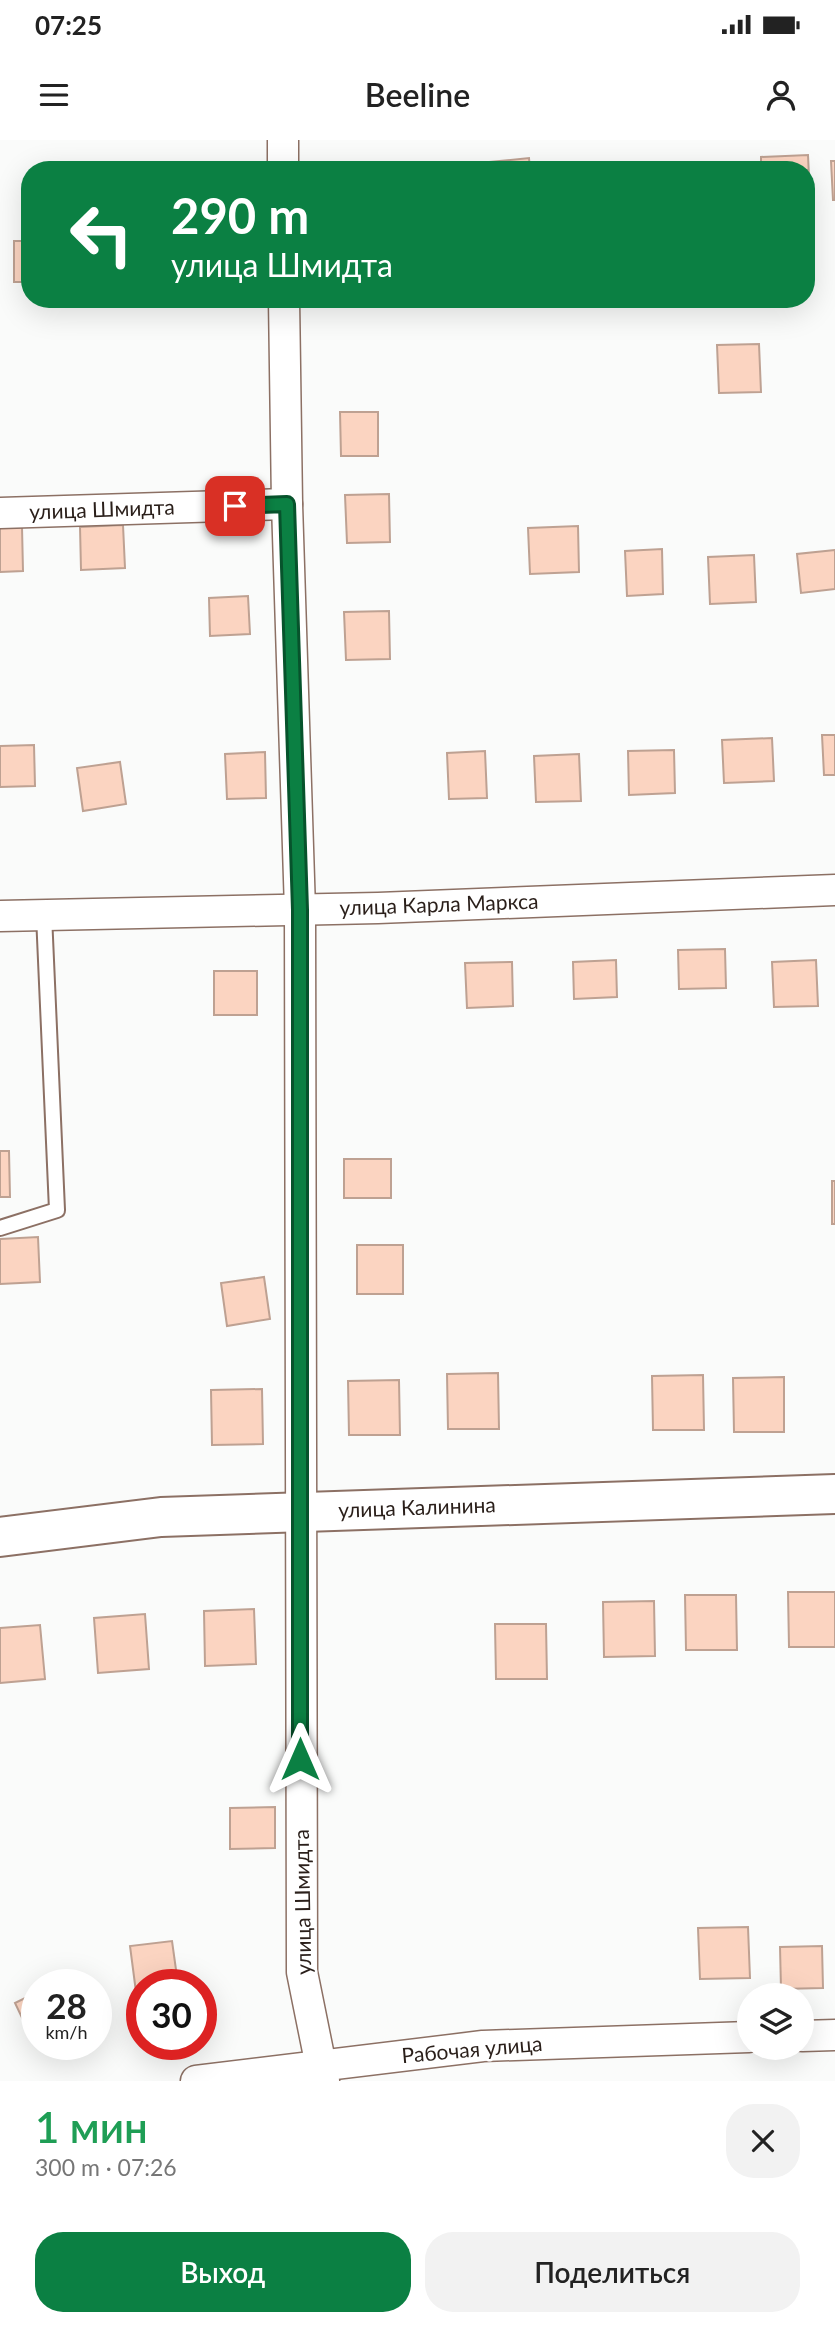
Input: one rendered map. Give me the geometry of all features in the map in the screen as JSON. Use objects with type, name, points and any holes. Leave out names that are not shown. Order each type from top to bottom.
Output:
[{"type":"main road","name":"улица Калинина","points":[[0,1537],[161,1517],[835,1494]]},
{"type":"street","points":[[282,140],[283,161]]},
{"type":"street","name":"улица Шмидта","points":[[284,308],[287,504],[300,910],[302,1972],[322,2073]]},
{"type":"street","name":"улица Шмидта","points":[[0,513],[287,504]]},
{"type":"street","name":"улица Карла Маркса","points":[[0,916],[300,910],[835,890]]},
{"type":"street","points":[[814,2036],[835,2035]]},
{"type":"street","name":"Рабочая улица","points":[[196,2081],[322,2073],[483,2046],[737,2037]]},
{"type":"lane","points":[[0,1228],[57,1210],[44,915]]},
{"type":"building","points":[[808,155],[808,161],[761,161],[761,157]]},
{"type":"building","points":[[529,158],[529,161],[500,161]]},
{"type":"building","points":[[831,161],[835,161],[835,200],[833,200]]},
{"type":"building","points":[[14,241],[21,241],[21,282],[14,282]]},
{"type":"building","points":[[759,344],[761,392],[719,393],[717,345]]},
{"type":"building","points":[[340,412],[378,412],[378,456],[341,456]]},
{"type":"building","points":[[389,494],[390,542],[347,543],[345,495]]},
{"type":"building","points":[[123,525],[125,568],[81,570],[80,527]]},
{"type":"building","points":[[578,526],[579,572],[530,574],[528,528]]},
{"type":"building","points":[[22,527],[23,571],[0,572],[0,528]]},
{"type":"building","points":[[662,549],[663,594],[627,596],[625,551]]},
{"type":"building","points":[[835,550],[835,589],[801,593],[797,554]]},
{"type":"building","points":[[754,555],[756,602],[710,604],[708,557]]},
{"type":"building","points":[[248,596],[250,634],[210,636],[209,598]]},
{"type":"building","points":[[389,611],[390,659],[346,660],[344,612]]},
{"type":"building","points":[[822,735],[835,735],[835,775],[824,775]]},
{"type":"building","points":[[772,738],[774,781],[724,783],[722,740]]},
{"type":"building","points":[[34,745],[35,786],[0,787],[0,746]]},
{"type":"building","points":[[674,750],[675,793],[629,795],[628,751]]},
{"type":"building","points":[[485,751],[487,798],[449,799],[447,753]]},
{"type":"building","points":[[265,752],[266,798],[227,799],[225,754]]},
{"type":"building","points":[[579,754],[581,801],[536,802],[534,756]]},
{"type":"building","points":[[120,762],[126,804],[83,811],[77,768]]},
{"type":"building","points":[[725,949],[726,988],[679,989],[678,950]]},
{"type":"building","points":[[616,960],[617,997],[574,999],[573,962]]},
{"type":"building","points":[[816,960],[818,1006],[774,1007],[772,962]]},
{"type":"building","points":[[512,962],[513,1006],[467,1008],[465,963]]},
{"type":"building","points":[[214,971],[257,971],[257,1015],[214,1015]]},
{"type":"building","points":[[0,1151],[9,1151],[10,1197],[0,1197]]},
{"type":"building","points":[[344,1159],[391,1159],[391,1198],[344,1198]]},
{"type":"building","points":[[832,1181],[835,1181],[835,1224],[832,1224]]},
{"type":"building","points":[[38,1237],[40,1282],[0,1284],[0,1239]]},
{"type":"building","points":[[357,1245],[403,1245],[403,1294],[357,1294]]},
{"type":"building","points":[[264,1277],[270,1319],[227,1326],[221,1283]]},
{"type":"building","points":[[498,1373],[499,1429],[448,1429],[447,1374]]},
{"type":"building","points":[[703,1375],[704,1430],[653,1430],[652,1376]]},
{"type":"building","points":[[784,1377],[784,1432],[734,1432],[733,1378]]},
{"type":"building","points":[[399,1380],[400,1435],[349,1435],[348,1381]]},
{"type":"building","points":[[262,1389],[263,1444],[212,1445],[211,1390]]},
{"type":"building","points":[[788,1592],[835,1592],[835,1647],[789,1647]]},
{"type":"building","points":[[685,1595],[736,1595],[737,1650],[686,1650]]},
{"type":"building","points":[[654,1601],[655,1656],[604,1657],[603,1602]]},
{"type":"building","points":[[254,1609],[256,1664],[205,1666],[204,1611]]},
{"type":"building","points":[[145,1614],[149,1669],[98,1673],[94,1618]]},
{"type":"building","points":[[495,1624],[546,1624],[547,1679],[496,1679]]},
{"type":"building","points":[[40,1625],[45,1679],[0,1683],[0,1628]]},
{"type":"building","points":[[275,1807],[275,1848],[230,1849],[230,1808]]},
{"type":"building","points":[[748,1927],[750,1978],[700,1979],[698,1928]]},
{"type":"building","points":[[172,1941],[176,1969],[133,1969],[130,1946]]},
{"type":"building","points":[[822,1946],[823,1988],[814,1988],[814,1983],[781,1983],[780,1947]]},
{"type":"building","points":[[21,2000],[21,2016],[15,2003]]},
{"type":"route","points":[[235,506],[287,504],[300,910],[300,1759]]}]
